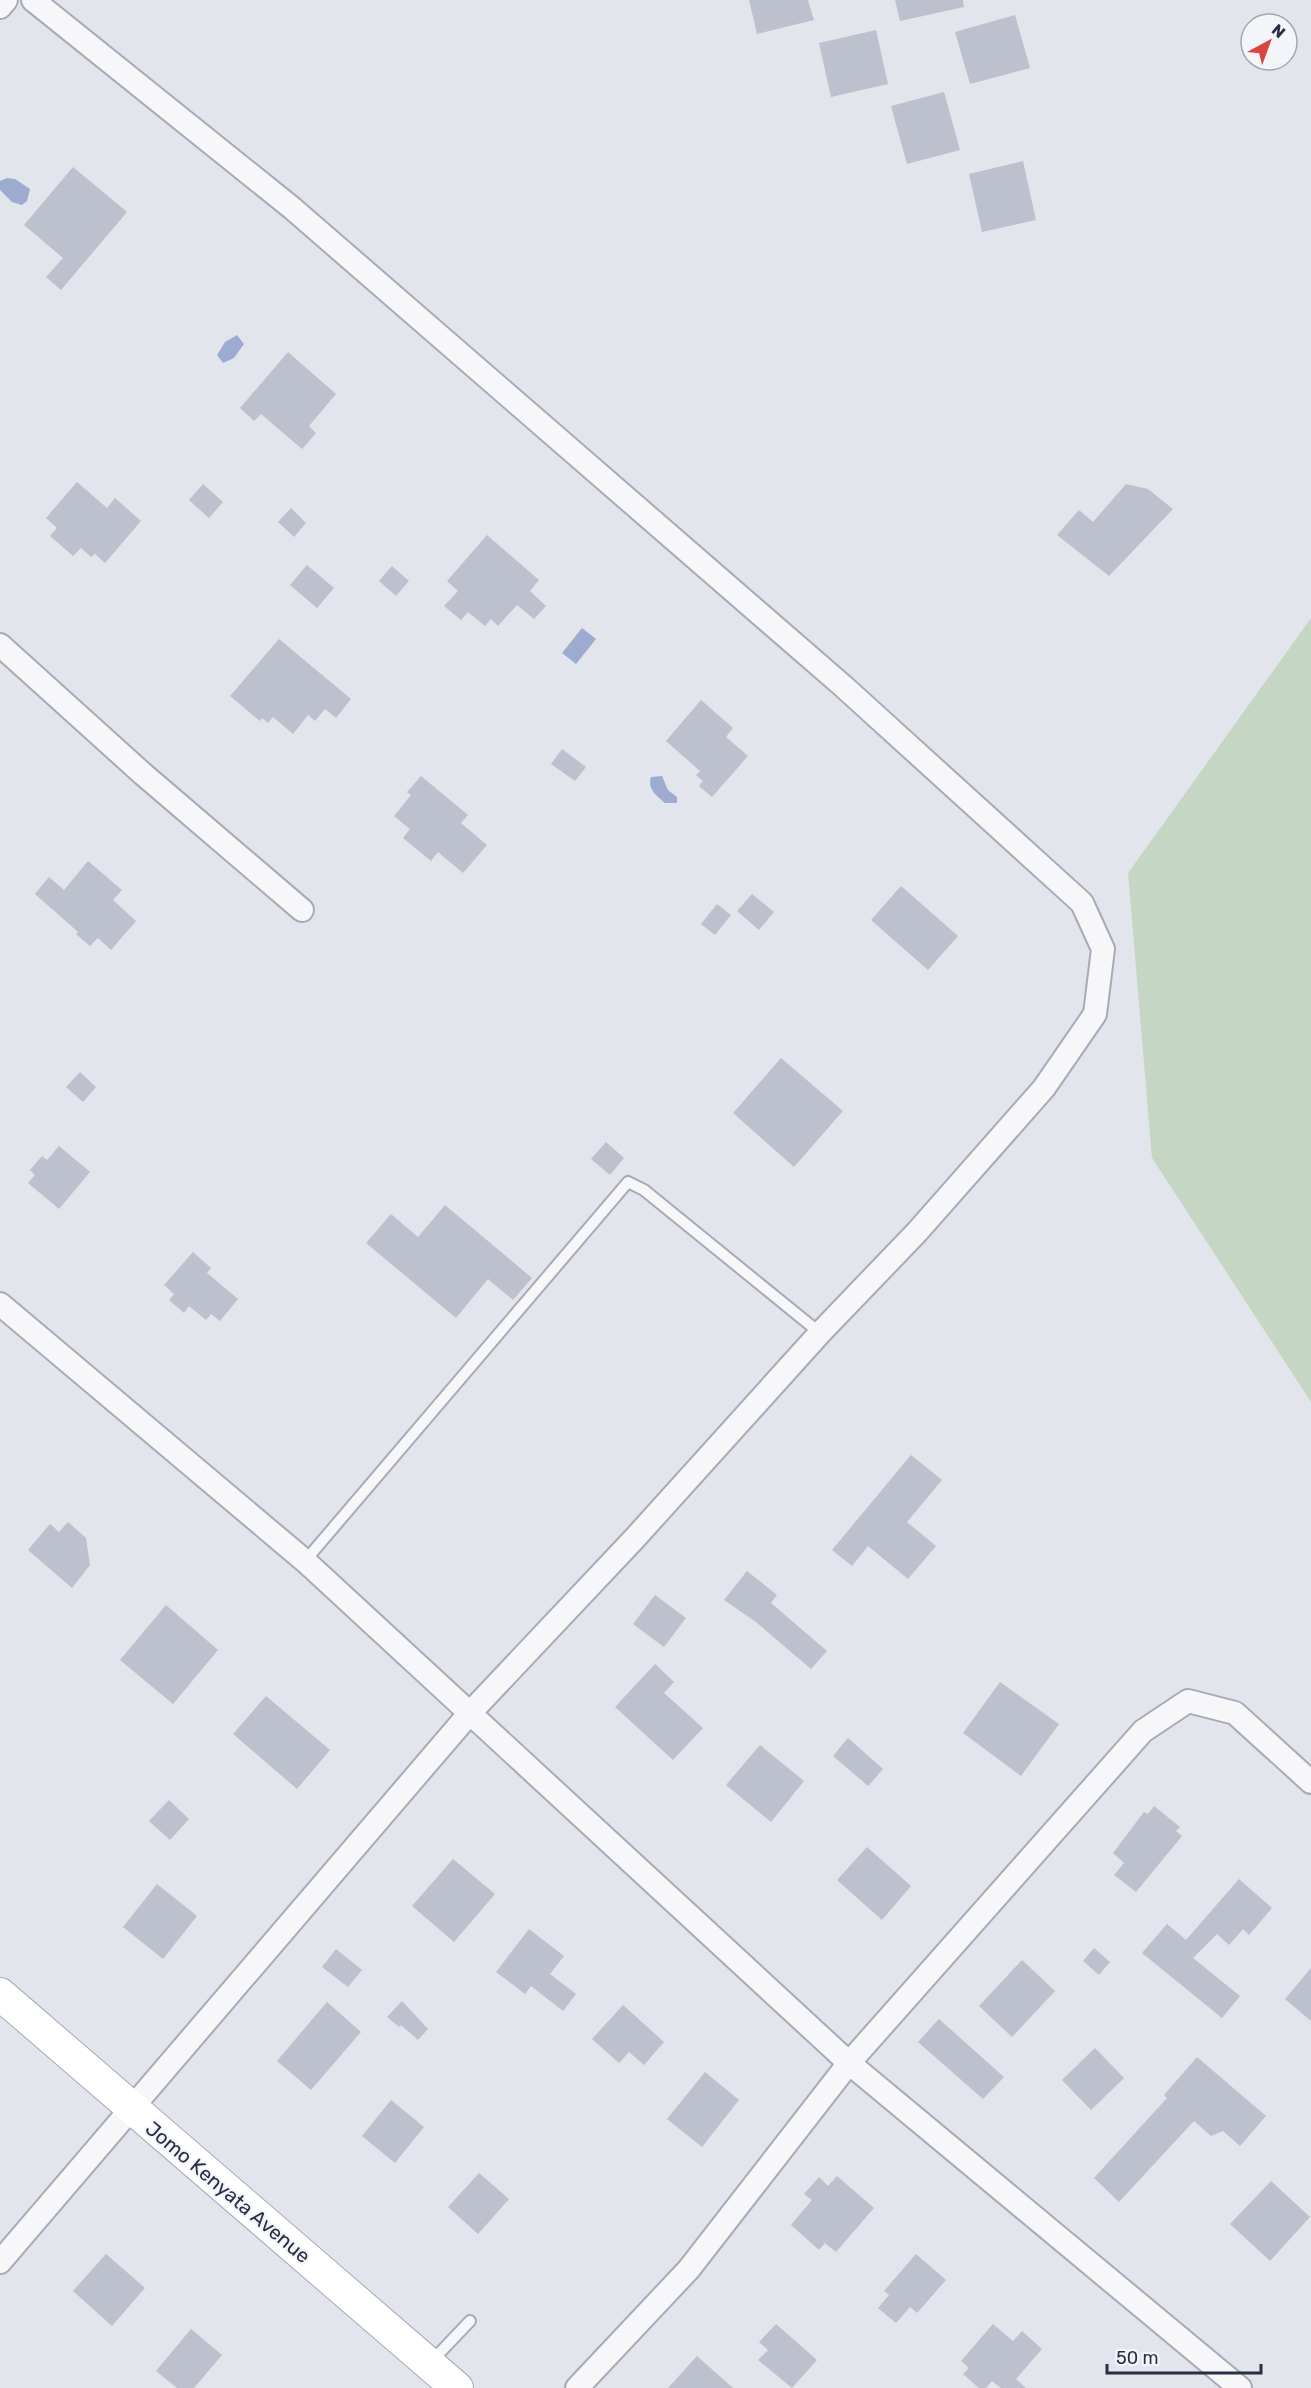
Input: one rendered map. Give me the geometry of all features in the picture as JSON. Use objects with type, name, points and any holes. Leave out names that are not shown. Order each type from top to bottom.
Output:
[{"type":"street","points":[[0,7],[6,0]]},
{"type":"street","points":[[0,2262],[469,1714],[635,1538],[820,1332],[917,1232],[1044,1088],[1095,1014],[1103,949],[1082,903],[843,686],[292,208],[33,0]]},
{"type":"street","points":[[0,645],[143,774],[302,910]]},
{"type":"street","points":[[0,1304],[305,1562],[849,2063],[1238,2387]]},
{"type":"street","points":[[576,2388],[689,2269],[849,2063],[1143,1731],[1188,1701],[1235,1713],[1311,1782]]},
{"type":"street","name":"Jomo Kenyata Avenue","points":[[0,1994],[457,2388]]},
{"type":"lane","points":[[305,1562],[628,1182],[644,1190],[820,1332]]},
{"type":"lane","points":[[430,2364],[470,2321]]},
{"type":"green space","points":[[1311,618],[1311,1402],[1152,1158],[1128,873]]},
{"type":"water","points":[[7,178],[15,179],[30,189],[27,201],[22,205],[12,202],[0,190],[0,181]]},
{"type":"water","points":[[237,335],[244,344],[234,358],[223,363],[217,355],[225,342]]},
{"type":"water","points":[[582,628],[596,639],[576,664],[562,653]]},
{"type":"water","points":[[662,776],[668,790],[677,797],[677,803],[665,803],[652,789],[651,777]]},
{"type":"building","points":[[749,0],[808,0],[814,20],[757,34]]},
{"type":"building","points":[[895,0],[963,0],[964,7],[900,21]]},
{"type":"building","points":[[1015,15],[1030,68],[970,84],[955,32]]},
{"type":"building","points":[[876,30],[888,84],[831,97],[819,43]]},
{"type":"building","points":[[944,92],[960,150],[907,164],[891,106]]},
{"type":"building","points":[[1023,161],[1036,220],[982,232],[969,174]]},
{"type":"building","points":[[73,167],[127,212],[61,290],[46,277],[63,258],[24,225]]},
{"type":"building","points":[[288,352],[336,394],[309,426],[316,433],[302,449],[261,414],[254,421],[240,408]]},
{"type":"building","points":[[77,482],[107,508],[115,498],[141,521],[105,563],[95,554],[91,557],[81,548],[73,556],[50,536],[57,528],[46,518]]},
{"type":"building","points":[[203,484],[223,502],[209,518],[189,500]]},
{"type":"building","points":[[1126,484],[1148,489],[1173,509],[1109,576],[1057,535],[1079,510],[1093,522]]},
{"type":"building","points":[[291,508],[306,523],[294,537],[278,522]]},
{"type":"building","points":[[487,535],[539,580],[530,591],[546,606],[534,619],[517,605],[498,626],[491,619],[485,626],[468,612],[461,620],[444,606],[458,591],[447,581]]},
{"type":"building","points":[[307,565],[334,588],[317,608],[290,585]]},
{"type":"building","points":[[392,566],[409,581],[396,596],[379,581]]},
{"type":"building","points":[[279,639],[351,699],[336,718],[325,709],[315,721],[308,715],[293,734],[273,717],[268,723],[262,718],[260,721],[230,696]]},
{"type":"building","points":[[701,700],[733,728],[726,737],[748,756],[712,797],[699,786],[703,781],[696,775],[700,771],[666,741]]},
{"type":"building","points":[[562,749],[586,767],[575,781],[551,764]]},
{"type":"building","points":[[421,776],[468,815],[461,823],[487,845],[463,873],[438,852],[431,861],[403,838],[410,829],[394,816],[411,795],[407,792]]},
{"type":"building","points":[[88,861],[122,890],[113,900],[136,921],[111,950],[98,938],[90,946],[76,934],[78,932],[35,894],[49,877],[64,890]]},
{"type":"building","points":[[901,886],[958,936],[928,970],[871,920]]},
{"type":"building","points":[[752,894],[774,912],[759,930],[737,911]]},
{"type":"building","points":[[717,904],[731,915],[715,935],[701,924]]},
{"type":"building","points":[[781,1058],[843,1111],[794,1167],[733,1113]]},
{"type":"building","points":[[80,1072],[96,1087],[83,1102],[66,1087]]},
{"type":"building","points":[[606,1142],[624,1158],[610,1175],[591,1159]]},
{"type":"building","points":[[59,1146],[90,1172],[59,1209],[28,1183],[35,1175],[30,1170],[42,1156],[47,1160]]},
{"type":"building","points":[[445,1205],[532,1278],[513,1300],[488,1279],[456,1318],[366,1243],[391,1214],[418,1237]]},
{"type":"building","points":[[193,1252],[211,1268],[207,1273],[238,1299],[220,1321],[211,1314],[206,1320],[189,1306],[184,1313],[169,1300],[174,1294],[164,1285]]},
{"type":"building","points":[[911,1455],[942,1480],[907,1522],[936,1546],[908,1579],[868,1546],[852,1566],[832,1550]]},
{"type":"building","points":[[68,1522],[86,1538],[90,1565],[72,1588],[28,1550],[50,1524],[59,1532]]},
{"type":"building","points":[[747,1571],[777,1595],[771,1603],[827,1651],[811,1669],[756,1622],[724,1600]]},
{"type":"building","points":[[655,1595],[686,1618],[664,1647],[633,1624]]},
{"type":"building","points":[[166,1605],[218,1650],[173,1704],[120,1660]]},
{"type":"building","points":[[655,1664],[674,1682],[664,1693],[703,1728],[673,1760],[615,1707]]},
{"type":"building","points":[[1000,1682],[1059,1724],[1021,1776],[963,1733]]},
{"type":"building","points":[[266,1696],[330,1750],[297,1789],[233,1734]]},
{"type":"building","points":[[848,1738],[883,1769],[868,1786],[833,1756]]},
{"type":"building","points":[[760,1745],[804,1781],[771,1822],[726,1785]]},
{"type":"building","points":[[169,1800],[189,1819],[170,1840],[149,1821]]},
{"type":"building","points":[[1154,1806],[1180,1827],[1176,1831],[1182,1836],[1136,1892],[1114,1875],[1124,1863],[1113,1853],[1144,1812],[1148,1814]]},
{"type":"building","points":[[867,1847],[911,1886],[882,1920],[837,1880]]},
{"type":"building","points":[[453,1859],[495,1894],[454,1942],[412,1906]]},
{"type":"building","points":[[1239,1879],[1272,1908],[1249,1935],[1243,1929],[1229,1945],[1217,1934],[1193,1958],[1240,1996],[1222,2018],[1142,1953],[1167,1924],[1186,1940]]},
{"type":"building","points":[[157,1884],[197,1916],[163,1959],[123,1927]]},
{"type":"building","points":[[529,1929],[564,1956],[550,1974],[576,1994],[563,2011],[531,1986],[525,1994],[496,1972]]},
{"type":"building","points":[[1094,1948],[1110,1962],[1099,1975],[1083,1961]]},
{"type":"building","points":[[336,1949],[362,1970],[348,1987],[322,1967]]},
{"type":"building","points":[[1022,1960],[1055,1991],[1012,2037],[979,2006]]},
{"type":"building","points":[[1311,1968],[1311,2021],[1285,1999]]},
{"type":"building","points":[[402,2001],[428,2029],[418,2040],[401,2025],[399,2027],[387,2017]]},
{"type":"building","points":[[327,2002],[361,2032],[311,2090],[277,2061]]},
{"type":"building","points":[[623,2005],[664,2042],[644,2065],[629,2052],[619,2063],[592,2039]]},
{"type":"building","points":[[939,2019],[1004,2077],[983,2099],[918,2042]]},
{"type":"building","points":[[1095,2048],[1124,2078],[1091,2110],[1062,2080]]},
{"type":"building","points":[[1197,2057],[1266,2116],[1240,2146],[1223,2131],[1211,2136],[1194,2121],[1119,2202],[1094,2178],[1167,2098],[1164,2095]]},
{"type":"building","points":[[705,2072],[739,2100],[702,2147],[667,2119]]},
{"type":"building","points":[[391,2100],[424,2127],[395,2163],[362,2136]]},
{"type":"building","points":[[479,2173],[509,2199],[478,2234],[448,2207]]},
{"type":"building","points":[[837,2176],[874,2208],[836,2252],[825,2243],[819,2250],[791,2225],[812,2200],[804,2194],[819,2177],[828,2186]]},
{"type":"building","points":[[1271,2181],[1310,2217],[1270,2261],[1230,2224]]},
{"type":"building","points":[[106,2254],[145,2288],[112,2326],[73,2291]]},
{"type":"building","points":[[916,2254],[946,2280],[917,2313],[910,2307],[896,2323],[878,2308],[889,2295],[884,2291]]},
{"type":"building","points":[[776,2324],[817,2360],[792,2388],[758,2360],[768,2350],[759,2342]]},
{"type":"building","points":[[993,2324],[1013,2341],[1022,2331],[1042,2349],[1016,2379],[1026,2388],[1001,2388],[992,2381],[986,2388],[979,2388],[963,2374],[969,2368],[961,2361]]},
{"type":"building","points":[[191,2329],[222,2355],[194,2388],[177,2388],[156,2371]]},
{"type":"building","points":[[697,2356],[733,2388],[668,2388]]}]
